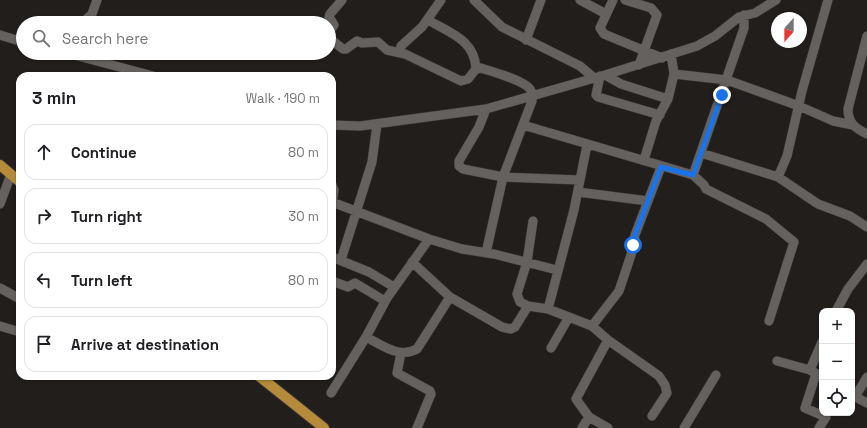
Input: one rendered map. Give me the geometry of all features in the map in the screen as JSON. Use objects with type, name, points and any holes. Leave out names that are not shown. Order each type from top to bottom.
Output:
[{"type":"main road","points":[[0,165],[16,178]]},
{"type":"main road","points":[[264,380],[324,428]]},
{"type":"street","points":[[90,16],[92,14],[97,0]]},
{"type":"street","points":[[331,16],[330,14],[342,0]]},
{"type":"street","points":[[400,52],[405,42],[428,20],[442,0]]},
{"type":"street","points":[[474,0],[502,27],[526,40],[600,76],[668,99]]},
{"type":"street","points":[[526,40],[541,0]]},
{"type":"street","points":[[580,0],[606,14]]},
{"type":"street","points":[[613,0],[600,28],[604,34],[644,49],[662,58]]},
{"type":"street","points":[[625,0],[651,8],[657,15],[639,64]]},
{"type":"street","points":[[336,125],[360,126],[486,109],[662,58],[697,46],[715,36],[744,14],[755,14],[776,0]]},
{"type":"street","points":[[778,177],[787,156],[802,91],[828,0]]},
{"type":"street","points":[[693,175],[744,28],[744,14]]},
{"type":"street","points":[[428,20],[466,43],[472,50],[476,69]]},
{"type":"street","points":[[0,35],[16,40]]},
{"type":"street","points":[[853,125],[848,117],[848,109],[867,36]]},
{"type":"street","points":[[336,44],[342,49],[346,49],[357,41],[362,43],[373,41],[378,42],[387,50],[400,52],[461,81],[468,79],[476,69],[481,68],[523,84],[530,89],[533,95],[503,177],[486,253]]},
{"type":"street","points":[[644,160],[656,120],[668,99],[674,74],[671,54]]},
{"type":"street","points":[[92,60],[138,72]]},
{"type":"street","points":[[674,74],[727,80],[799,106],[833,121],[853,125],[867,134]]},
{"type":"street","points":[[600,76],[596,95],[598,97],[660,115]]},
{"type":"street","points":[[486,109],[483,119],[459,160],[459,166],[464,169],[503,177],[580,180]]},
{"type":"street","points":[[341,260],[372,162],[377,124]]},
{"type":"street","points":[[523,125],[587,145],[644,160],[661,167],[693,175],[704,185],[706,189],[766,219],[794,242],[769,321]]},
{"type":"street","points":[[548,309],[578,192],[587,145]]},
{"type":"street","points":[[701,153],[778,177],[818,204],[850,216],[867,227]]},
{"type":"street","points":[[592,326],[619,292],[631,256],[635,235],[661,167]]},
{"type":"street","points":[[0,204],[11,174]]},
{"type":"street","points":[[578,192],[648,201]]},
{"type":"street","points":[[336,204],[429,239],[462,249],[527,262],[557,270]]},
{"type":"street","points":[[533,220],[527,262],[518,294],[520,302],[528,306],[548,309],[592,326],[608,340],[659,376],[665,385],[667,393],[652,416]]},
{"type":"street","points":[[331,393],[366,337],[394,287],[429,239]]},
{"type":"street","points":[[336,258],[369,272],[394,287]]},
{"type":"street","points":[[412,262],[450,297],[477,314],[502,327],[511,329],[515,327],[528,306]]},
{"type":"street","points":[[838,308],[848,289],[867,264]]},
{"type":"street","points":[[336,282],[348,286],[355,283],[386,301]]},
{"type":"street","points":[[0,288],[16,297]]},
{"type":"street","points":[[366,337],[401,353],[417,349],[450,297]]},
{"type":"street","points":[[551,348],[569,317]]},
{"type":"street","points":[[0,326],[16,331]]},
{"type":"street","points":[[608,340],[576,399],[589,417],[608,428]]},
{"type":"street","points":[[819,428],[826,417],[805,408],[816,374],[822,344]]},
{"type":"street","points":[[401,353],[397,373],[430,391],[431,394],[417,428]]},
{"type":"street","points":[[777,360],[816,374]]},
{"type":"street","points":[[684,428],[716,374]]},
{"type":"street","points":[[855,395],[867,377]]},
{"type":"street","points":[[855,397],[867,403]]},
{"type":"street","points":[[582,428],[589,417]]},
{"type":"route","points":[[633,245],[635,235],[661,167],[670,168],[686,175],[693,175],[722,95]]}]
